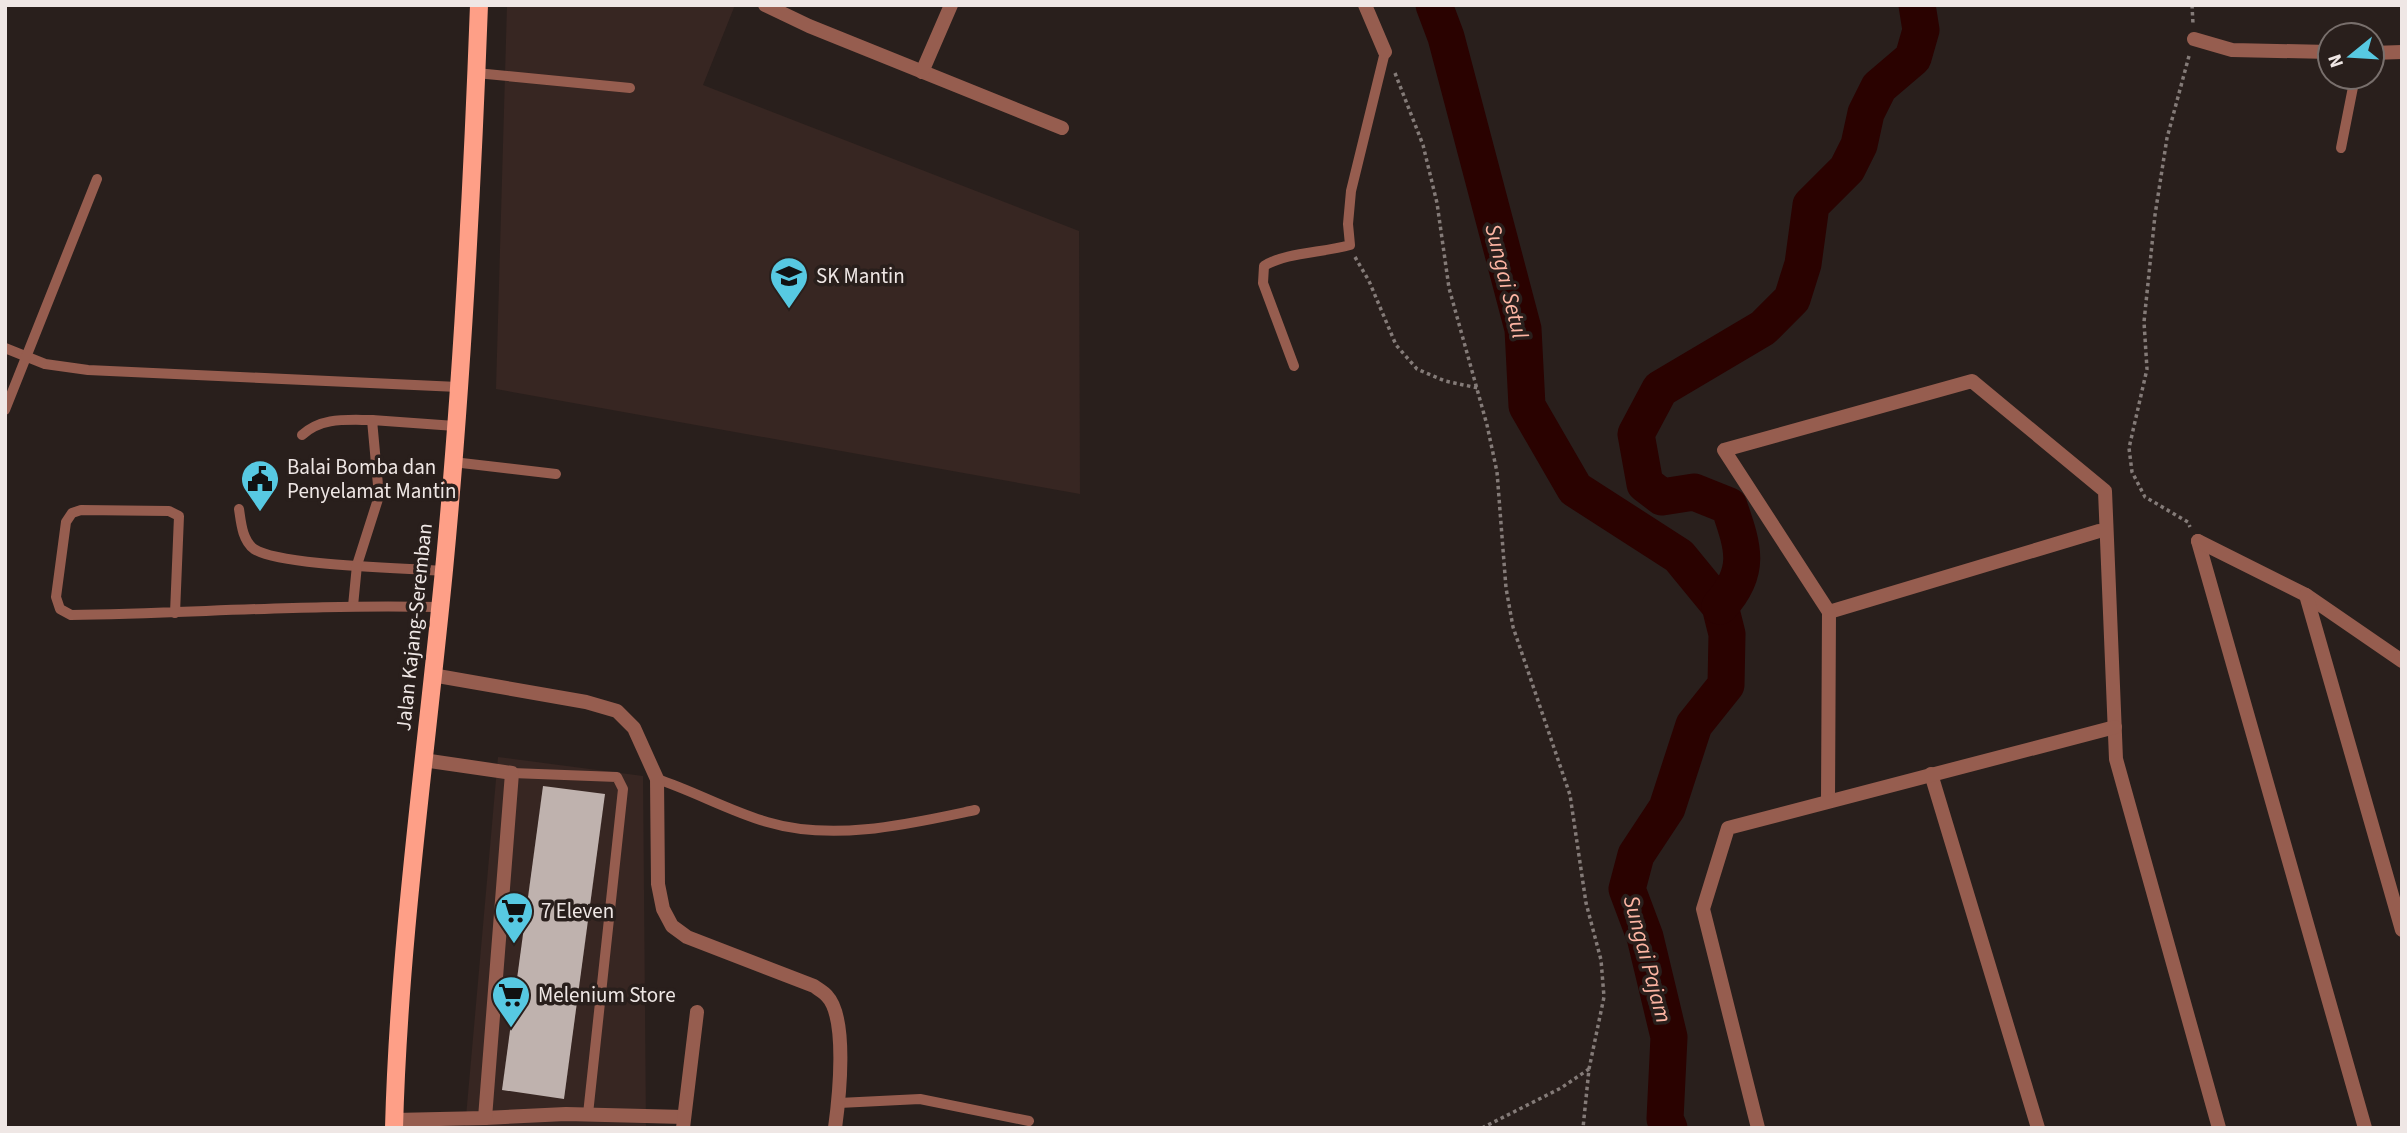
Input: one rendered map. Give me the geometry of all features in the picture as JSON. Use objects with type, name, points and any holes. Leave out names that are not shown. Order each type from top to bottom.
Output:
[{"type":"main road","name":"Jalan Kajang-Seremban","points":[[394,1124],[423,760],[453,462],[479,5]]},
{"type":"street","points":[[765,5],[809,26],[1062,128]]},
{"type":"street","points":[[922,72],[951,5]]},
{"type":"street","points":[[1365,5],[1385,52]]},
{"type":"street","points":[[2194,39],[2232,50],[2316,52]]},
{"type":"street","points":[[1828,800],[1829,612],[1724,450],[1972,382],[2105,491],[2116,759],[2219,1128]]},
{"type":"street","points":[[1829,612],[2099,531]]},
{"type":"street","points":[[2198,541],[2306,596],[2402,661]]},
{"type":"street","points":[[2198,541],[2365,1128]]},
{"type":"street","points":[[2306,596],[2402,930]]},
{"type":"street","points":[[432,675],[586,702],[617,711],[634,727],[657,779],[658,884],[663,909],[672,926],[687,937],[814,986],[828,997],[836,1014],[840,1068],[835,1128]]},
{"type":"street","points":[[1758,1128],[1703,909],[1728,828],[2115,727]]},
{"type":"street","points":[[423,760],[512,773],[485,1118]]},
{"type":"street","points":[[1931,774],[2038,1128]]},
{"type":"street","points":[[394,1124],[588,1114],[684,1122],[697,1012]]},
{"type":"lane","points":[[1294,366],[1263,283],[1264,266],[1280,256],[1306,256],[1350,245],[1351,191],[1385,52]]},
{"type":"lane","points":[[477,73],[630,88]]},
{"type":"lane","points":[[2341,148],[2352,91]]},
{"type":"lane","points":[[5,410],[96,179]]},
{"type":"lane","points":[[5,348],[45,363],[88,370],[458,387]]},
{"type":"lane","points":[[353,606],[357,565],[379,496],[372,420]]},
{"type":"lane","points":[[302,435],[312,426],[330,421],[372,420],[455,426]]},
{"type":"lane","points":[[453,462],[556,474]]},
{"type":"lane","points":[[239,509],[243,532],[251,547],[265,555],[444,571]]},
{"type":"lane","points":[[175,613],[179,516],[169,511],[81,510],[72,513],[66,522],[57,597],[60,609],[71,615],[175,613],[353,606],[440,607]]},
{"type":"lane","points":[[512,773],[617,777],[623,789],[588,1114]]},
{"type":"lane","points":[[657,779],[770,823],[813,828],[858,830],[904,825],[975,810]]},
{"type":"lane","points":[[839,1103],[920,1099],[1029,1121]]},
{"type":"path","points":[[2192,5],[2194,39],[2165,151],[2144,322],[2147,369],[2129,448],[2139,489],[2145,497],[2188,522],[2198,541]]},
{"type":"path","points":[[1385,52],[1403,90],[1423,145],[1437,203],[1449,288],[1478,388],[1497,472],[1506,588],[1513,627],[1570,795],[1586,903],[1601,960],[1604,997],[1589,1069],[1583,1128]]},
{"type":"path","points":[[1350,245],[1369,281],[1396,345],[1417,369],[1445,381],[1478,388]]},
{"type":"path","points":[[1482,1128],[1561,1088],[1589,1069]]},
{"type":"shaded area","name":"SK Mantin","points":[[507,5],[735,5],[703,85],[1079,231],[1080,494],[496,389]]},
{"type":"shaded area","points":[[498,757],[643,776],[646,1127],[465,1128]]},
{"type":"building","points":[[543,786],[605,794],[564,1099],[502,1090]]},
{"type":"waterway","name":"Sungai Setul","points":[[1434,5],[1446,37],[1523,329],[1527,406],[1575,489],[1679,556],[1720,606],[1727,634],[1726,685],[1694,725],[1667,808],[1636,855],[1627,889],[1645,937],[1669,1037],[1665,1119],[1669,1128]]},
{"type":"waterway","name":"Sungai Pajam","points":[[1720,606],[1741,570],[1741,546],[1729,506],[1694,492],[1662,497],[1645,484],[1636,434],[1660,389],[1763,328],[1792,299],[1803,264],[1811,205],[1847,169],[1859,145],[1866,113],[1879,87],[1913,58],[1921,30],[1917,5]]},
{"type":"place","name":"SK Mantin","points":[[789,310]]},
{"type":"place","name":"Balai Bomba dan Penyelamat Mantin","points":[[260,513]]},
{"type":"place","name":"7 Eleven","points":[[514,945]]},
{"type":"place","name":"Melenium Store","points":[[511,1029]]}]
